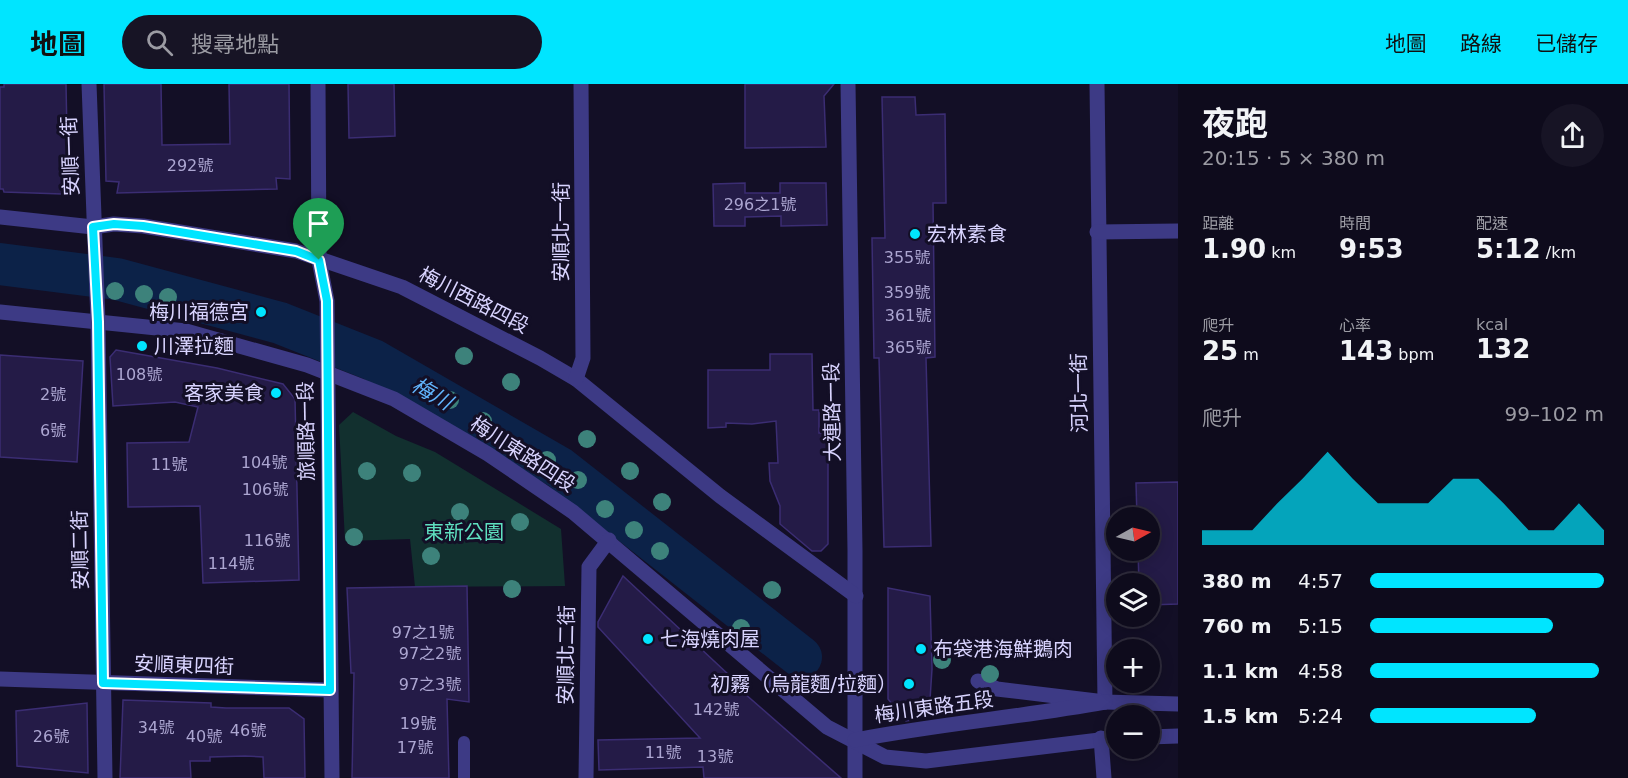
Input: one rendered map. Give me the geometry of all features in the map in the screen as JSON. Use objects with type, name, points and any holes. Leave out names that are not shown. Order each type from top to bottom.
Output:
[{"type":"street","name":"安順一街","points":[[88,84],[98,322]]},
{"type":"street","name":"旅順路一段","points":[[318,84],[319,260],[327,301],[332,778]]},
{"type":"street","name":"安順北一街","points":[[576,379],[583,358],[581,84]]},
{"type":"street","name":"大連路一段","points":[[848,84],[856,596],[855,778]]},
{"type":"street","name":"河北一街","points":[[1097,84],[1097,232],[1105,702]]},
{"type":"street","name":"梅川西路四段","points":[[0,217],[93,227],[114,224],[143,226],[296,251],[402,287],[576,379],[720,496],[856,596]]},
{"type":"street","points":[[1097,232],[1178,231]]},
{"type":"street","name":"梅川東路四段","points":[[0,312],[186,331],[327,372],[394,399],[460,437],[573,512],[609,540],[827,727],[855,740]]},
{"type":"street","name":"安順二街","points":[[98,322],[105,778]]},
{"type":"street","name":"安順北二街","points":[[586,778],[589,567],[609,540]]},
{"type":"street","name":"安順東四街","points":[[0,679],[330,690]]},
{"type":"street","name":"梅川東路五段","points":[[978,681],[997,689],[1105,702],[1178,704]]},
{"type":"street","name":"梅川東路五段","points":[[855,740],[895,731],[1005,718],[1105,702]]},
{"type":"street","points":[[1160,737],[1178,736]]},
{"type":"street","name":"梅川東路五段","points":[[855,740],[885,757],[927,761],[1106,738]]},
{"type":"street","points":[[1104,778],[1106,758]]},
{"type":"lane","points":[[464,742],[464,778]]},
{"type":"green space","name":"東新公園","points":[[353,412],[396,436],[435,452],[561,529],[565,586],[415,587],[410,539],[345,541],[339,425]]},
{"type":"building","points":[[4,84],[66,84],[68,188],[62,194],[4,192],[0,189],[0,87],[4,87]]},
{"type":"building","points":[[104,84],[161,84],[162,145],[230,144],[229,84],[289,84],[290,179],[276,178],[277,189],[117,193],[119,182],[106,181]]},
{"type":"building","points":[[348,84],[394,84],[395,136],[349,138]]},
{"type":"building","points":[[745,84],[834,84],[824,96],[826,147],[745,148]]},
{"type":"building","points":[[882,97],[915,97],[916,115],[945,114],[946,203],[933,203],[935,357],[926,358],[931,546],[884,547],[879,358],[874,358],[872,238],[885,238]]},
{"type":"building","points":[[745,183],[745,193],[780,193],[780,183],[826,183],[827,225],[781,226],[781,216],[745,217],[745,226],[714,226],[713,184]]},
{"type":"building","points":[[116,350],[217,368],[283,384],[295,399],[299,580],[203,583],[200,506],[128,507],[127,443],[189,442],[198,407],[175,402],[113,406],[110,357]]},
{"type":"building","points":[[770,354],[812,354],[813,410],[819,410],[819,433],[826,433],[828,462],[828,544],[821,551],[812,551],[780,524],[780,506],[770,481],[769,463],[778,463],[776,421],[752,424],[726,423],[726,427],[708,428],[708,370],[770,370]]},
{"type":"building","points":[[0,355],[83,361],[77,462],[0,457]]},
{"type":"building","points":[[1178,482],[1178,604],[1160,605],[1160,573],[1139,573],[1138,561],[1160,561],[1160,507],[1137,507],[1136,483]]},
{"type":"building","points":[[623,576],[745,690],[744,693],[841,778],[704,778],[703,767],[599,770],[598,740],[700,738],[598,627],[598,622]]},
{"type":"building","points":[[467,586],[469,702],[447,699],[449,778],[352,778],[354,673],[351,673],[347,588]]},
{"type":"building","points":[[888,588],[930,596],[932,669],[929,715],[913,720],[906,721],[888,699]]},
{"type":"building","points":[[123,700],[211,703],[211,707],[226,708],[289,708],[304,719],[305,778],[264,778],[263,757],[245,756],[210,757],[210,761],[190,761],[191,778],[120,778]]},
{"type":"building","points":[[87,703],[88,773],[17,766],[16,711]]},
{"type":"waterway","name":"梅川","points":[[0,264],[117,279],[280,323],[373,360],[560,468],[801,657]]},
{"type":"place","name":"宏林素食","points":[[915,234]]},
{"type":"place","name":"梅川福德宮","points":[[261,312]]},
{"type":"place","name":"川澤拉麵","points":[[142,346]]},
{"type":"place","name":"客家美食","points":[[276,393]]},
{"type":"place","name":"七海燒肉屋","points":[[648,639]]},
{"type":"place","name":"布袋港海鮮鵝肉","points":[[921,649]]},
{"type":"place","name":"初霧（烏龍麵/拉麵）","points":[[909,684]]},
{"type":"route","points":[[114,224],[143,226],[296,251],[319,260],[327,301],[330,690],[103,683],[98,322],[93,227],[114,224]]}]
